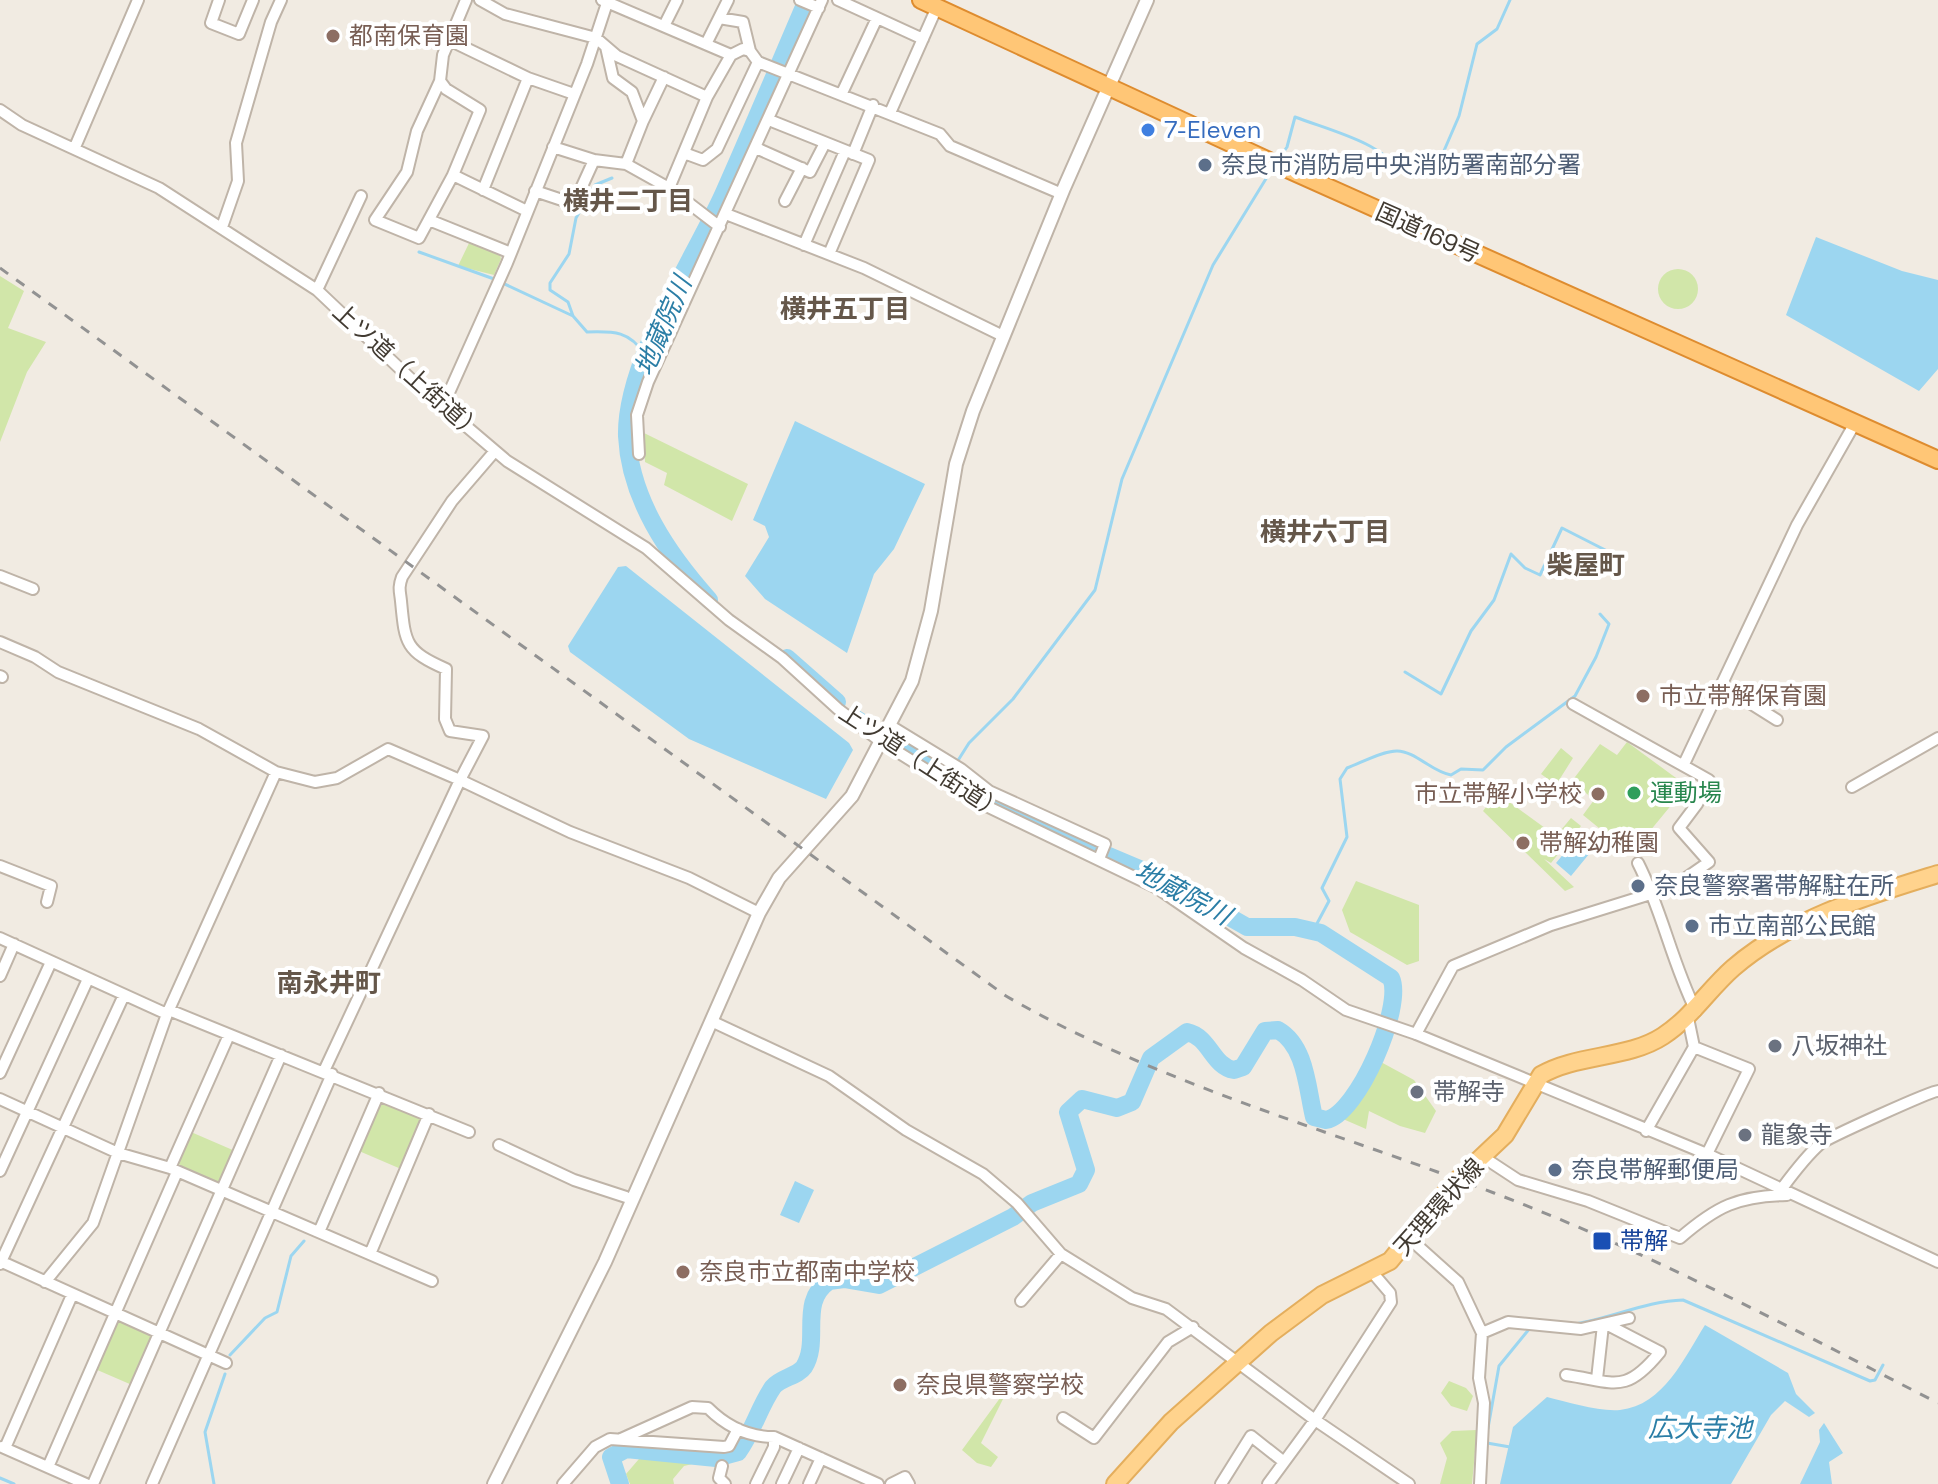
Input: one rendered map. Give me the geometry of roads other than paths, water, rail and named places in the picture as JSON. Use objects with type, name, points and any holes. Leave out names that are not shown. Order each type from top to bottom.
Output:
[{"type":"highway","name":"国道169号","points":[[929,3],[1267,160],[1938,460]]},
{"type":"main road","points":[[1534,1084],[1551,1069],[1660,1038],[1692,1014],[1733,969],[1775,939],[1849,902],[1938,874]]},
{"type":"main road","name":"天理環状線","points":[[1115,1484],[1171,1422],[1239,1360],[1322,1295],[1390,1261],[1451,1186],[1514,1123],[1534,1084]]},
{"type":"street","points":[[75,147],[138,0]]},
{"type":"street","points":[[219,0],[211,23],[239,34],[253,0]]},
{"type":"street","points":[[222,227],[238,181],[236,143],[271,22],[281,0]]},
{"type":"street","points":[[440,81],[446,89],[480,110],[453,175],[419,238],[375,220],[407,172],[417,131],[440,81],[449,40],[466,0]]},
{"type":"street","points":[[480,0],[505,14],[596,38],[606,47],[707,97]]},
{"type":"street","points":[[664,26],[677,0]]},
{"type":"street","points":[[706,44],[728,0]]},
{"type":"street","points":[[838,0],[923,39]]},
{"type":"street","points":[[494,1484],[605,1262],[759,913],[779,878],[852,796],[912,681],[924,642],[956,464],[1003,336],[1147,0]]},
{"type":"street","points":[[443,406],[511,253],[596,38],[606,1],[731,55]]},
{"type":"street","points":[[639,454],[637,415],[648,382],[716,224],[726,214],[769,120],[782,72],[811,3]]},
{"type":"street","points":[[890,113],[923,39],[929,3]]},
{"type":"street","points":[[719,18],[743,22],[750,51],[758,62],[940,134],[950,146],[1062,194]]},
{"type":"street","points":[[842,93],[877,18]]},
{"type":"street","points":[[449,40],[528,78],[574,94]]},
{"type":"street","points":[[606,47],[613,78],[632,92],[643,121]]},
{"type":"street","points":[[669,188],[707,97],[731,55],[743,49],[750,51]]},
{"type":"street","points":[[684,153],[703,160],[717,149],[758,62]]},
{"type":"street","points":[[626,164],[664,77]]},
{"type":"street","points":[[483,190],[528,78]]},
{"type":"street","points":[[804,245],[873,105]]},
{"type":"street","name":"上ツ道（上街道）","points":[[0,110],[22,125],[159,188],[317,290],[495,451],[646,548],[880,741],[1000,815],[1101,854],[1244,948],[1302,980],[1346,1010],[1416,1034],[1707,1154],[1784,1193],[1938,1262]]},
{"type":"street","points":[[769,120],[869,160],[829,254]]},
{"type":"street","points":[[756,148],[810,172],[825,143]]},
{"type":"street","points":[[553,147],[594,160],[626,164],[669,188],[716,224]]},
{"type":"street","points":[[535,191],[574,204],[594,160]]},
{"type":"street","points":[[785,201],[802,168]]},
{"type":"street","points":[[453,175],[527,211]]},
{"type":"street","points":[[317,290],[361,196]]},
{"type":"street","points":[[726,214],[829,254],[1003,336]]},
{"type":"street","points":[[429,220],[511,253]]},
{"type":"street","points":[[1684,764],[1797,525],[1855,423]]},
{"type":"street","points":[[152,1484],[271,1213],[328,1072],[460,780],[483,736],[450,731],[445,719],[446,669],[422,659],[412,649],[403,633],[397,590],[402,577],[452,501],[495,451]]},
{"type":"street","points":[[0,576],[33,589]]},
{"type":"street","points":[[0,642],[58,672],[199,729],[276,772],[315,782],[337,778],[388,749],[570,832],[689,878],[759,913]]},
{"type":"street","points":[[1723,686],[1777,720]]},
{"type":"street","points":[[1416,1034],[1453,966],[1551,925],[1653,896],[1690,878],[1709,862],[1679,828],[1697,804],[1709,780],[1573,704]]},
{"type":"street","points":[[889,725],[956,766],[989,791],[1101,854]]},
{"type":"street","points":[[1852,787],[1938,738]]},
{"type":"street","points":[[45,1282],[93,1223],[168,1012],[276,772]]},
{"type":"street","points":[[1638,863],[1653,896],[1692,1014],[1694,1047],[1646,1131]]},
{"type":"street","points":[[0,866],[51,886],[47,902]]},
{"type":"street","points":[[0,938],[124,995],[328,1072],[469,1132]]},
{"type":"street","points":[[0,976],[14,944]]},
{"type":"street","points":[[0,1073],[51,962]]},
{"type":"street","points":[[0,1171],[88,979]]},
{"type":"street","points":[[124,995],[0,1262],[226,1363]]},
{"type":"street","points":[[711,1021],[829,1076],[906,1130],[994,1181],[1061,1254],[1132,1298],[1166,1309],[1239,1360],[1315,1420],[1409,1484]]},
{"type":"street","points":[[48,1467],[115,1314],[229,1035]]},
{"type":"street","points":[[1694,1047],[1749,1069],[1707,1154]]},
{"type":"street","points":[[93,1484],[281,1055]]},
{"type":"street","points":[[1483,1157],[1518,1180],[1588,1201],[1680,1238],[1718,1209],[1737,1200],[1784,1193],[1819,1144],[1831,1136],[1878,1119],[1915,1097],[1938,1091]]},
{"type":"street","points":[[319,1232],[379,1093]]},
{"type":"street","points":[[0,1099],[118,1153],[174,1170],[432,1281]]},
{"type":"street","points":[[370,1254],[429,1114]]},
{"type":"street","points":[[499,1145],[574,1180],[626,1197]]},
{"type":"street","points":[[1410,1239],[1458,1282],[1482,1333],[1479,1378],[1484,1403],[1480,1484]]},
{"type":"street","points":[[1021,1301],[1061,1254]]},
{"type":"street","points":[[1268,1484],[1315,1420],[1391,1302],[1390,1293],[1372,1272]]},
{"type":"street","points":[[72,1295],[3,1448],[86,1484]]},
{"type":"street","points":[[1482,1333],[1508,1322],[1605,1325],[1629,1318]]},
{"type":"street","points":[[1566,1375],[1626,1383],[1640,1376],[1660,1352],[1605,1325]]},
{"type":"street","points":[[1597,1379],[1605,1325]]},
{"type":"street","points":[[1063,1418],[1094,1438],[1168,1342],[1193,1327]]},
{"type":"street","points":[[621,1439],[692,1407],[708,1408],[721,1421],[740,1430],[757,1437],[774,1437],[821,1458],[858,1480],[878,1484]]},
{"type":"street","points":[[563,1484],[595,1447],[610,1439],[724,1449],[740,1430]]},
{"type":"street","points":[[1221,1484],[1251,1436],[1284,1462]]},
{"type":"street","points":[[756,1484],[774,1447],[774,1437]]},
{"type":"street","points":[[782,1484],[799,1448]]},
{"type":"street","points":[[809,1484],[821,1458]]},
{"type":"street","points":[[722,1466],[719,1478],[725,1484]]},
{"type":"street","points":[[891,1484],[905,1477],[909,1484]]},
{"type":"water","points":[[1816,237],[1902,271],[1938,280],[1938,369],[1919,391],[1786,315]]},
{"type":"water","points":[[795,421],[925,484],[894,549],[874,574],[847,653],[765,599],[745,576],[769,537],[765,526],[753,520]]},
{"type":"water","points":[[626,566],[849,743],[853,750],[826,799],[689,739],[570,652],[568,646],[618,567]]},
{"type":"water","points":[[1579,835],[1594,848],[1571,876],[1556,863]]},
{"type":"water","points":[[795,1181],[814,1190],[799,1223],[780,1215]]},
{"type":"water","name":"広大寺池","points":[[1705,1325],[1788,1373],[1796,1394],[1815,1413],[1809,1417],[1785,1401],[1771,1415],[1731,1484],[1500,1484],[1513,1427],[1547,1397],[1603,1410],[1635,1406],[1661,1390]]},
{"type":"water","name":"広大寺池","points":[[1824,1423],[1843,1453],[1829,1462],[1832,1484],[1800,1484],[1820,1442],[1819,1430]]},
{"type":"waterway","name":"地蔵院川","points":[[709,600],[666,545],[643,503],[630,459],[627,436],[629,407],[649,345],[723,195],[807,0]]},
{"type":"waterway","points":[[1278,160],[1287,147],[1295,117],[1366,144],[1419,176],[1429,173],[1440,160],[1459,116],[1477,44],[1497,29],[1510,0]]},
{"type":"waterway","points":[[957,762],[969,743],[1013,699],[1095,590],[1122,479],[1213,265],[1272,169]]},
{"type":"waterway","points":[[612,178],[595,185],[576,218],[569,254],[550,283],[550,290],[568,302],[573,316],[587,332],[620,334],[633,341],[645,355]]},
{"type":"waterway","points":[[419,252],[494,279],[573,316]]},
{"type":"waterway","points":[[1405,672],[1441,694],[1471,631],[1494,600],[1511,554],[1525,568],[1540,575],[1562,528],[1617,556]]},
{"type":"waterway","points":[[1313,931],[1329,901],[1322,888],[1347,837],[1340,779],[1347,768],[1397,751],[1410,754],[1451,775],[1461,769],[1483,770],[1506,747],[1575,696],[1609,624],[1600,614]]},
{"type":"waterway","name":"地蔵院川","points":[[787,658],[837,702]]},
{"type":"waterway","name":"地蔵院川","points":[[620,1484],[611,1457],[626,1449],[716,1458],[738,1452],[773,1387],[804,1367],[811,1345],[814,1300],[829,1281],[844,1279],[879,1285],[1013,1217],[1032,1203],[1079,1184],[1086,1170],[1068,1112],[1082,1099],[1117,1108],[1132,1102],[1151,1058],[1187,1032],[1201,1039],[1221,1063],[1234,1070],[1243,1067],[1265,1031],[1278,1030],[1287,1037],[1300,1057],[1314,1117],[1326,1120],[1339,1113],[1351,1099],[1364,1080],[1385,1034],[1391,1011],[1391,978],[1321,933],[1295,927],[1247,927],[1161,878],[1014,816],[856,719]]},
{"type":"waterway","points":[[317,1223],[338,1175]]},
{"type":"waterway","points":[[230,1355],[265,1318],[277,1312],[291,1256],[304,1241]]},
{"type":"waterway","points":[[1575,1324],[1656,1303],[1683,1300],[1870,1381],[1875,1380],[1883,1365]]},
{"type":"waterway","points":[[1488,1428],[1499,1366],[1530,1328]]},
{"type":"waterway","points":[[214,1484],[205,1432],[225,1374]]},
{"type":"waterway","points":[[1487,1443],[1510,1447]]},
{"type":"waterway","points":[[1476,1477],[1477,1456]]},
{"type":"waterway","points":[[0,1478],[14,1484]]},
{"type":"railway","points":[[0,268],[1006,996],[1063,1027],[1184,1080],[1494,1193],[1608,1240],[1719,1292],[1938,1403]]},
{"type":"place","name":"都南保育園","points":[[333,36]]},
{"type":"place","name":"7-Eleven","points":[[1148,130]]},
{"type":"place","name":"奈良市消防局中央消防署南部分署","points":[[1205,165]]},
{"type":"place","name":"市立帯解保育園","points":[[1643,696]]},
{"type":"place","name":"運動場","points":[[1634,793]]},
{"type":"place","name":"市立帯解小学校","points":[[1598,794]]},
{"type":"place","name":"帯解幼稚園","points":[[1523,843]]},
{"type":"place","name":"奈良警察署帯解駐在所","points":[[1638,886]]},
{"type":"place","name":"市立南部公民館","points":[[1692,926]]},
{"type":"place","name":"八坂神社","points":[[1775,1046]]},
{"type":"place","name":"帯解寺","points":[[1417,1092]]},
{"type":"place","name":"龍象寺","points":[[1745,1135]]},
{"type":"place","name":"奈良帯解郵便局","points":[[1555,1170]]},
{"type":"place","name":"帯解","points":[[1602,1241]]},
{"type":"place","name":"奈良市立都南中学校","points":[[683,1272]]},
{"type":"place","name":"奈良県警察学校","points":[[900,1385]]},
{"type":"district","name":"横井二丁目","points":[[628,201]]},
{"type":"district","name":"横井五丁目","points":[[845,309]]},
{"type":"district","name":"横井六丁目","points":[[1325,532]]},
{"type":"district","name":"柴屋町","points":[[1586,565]]},
{"type":"district","name":"南永井町","points":[[329,983]]}]
